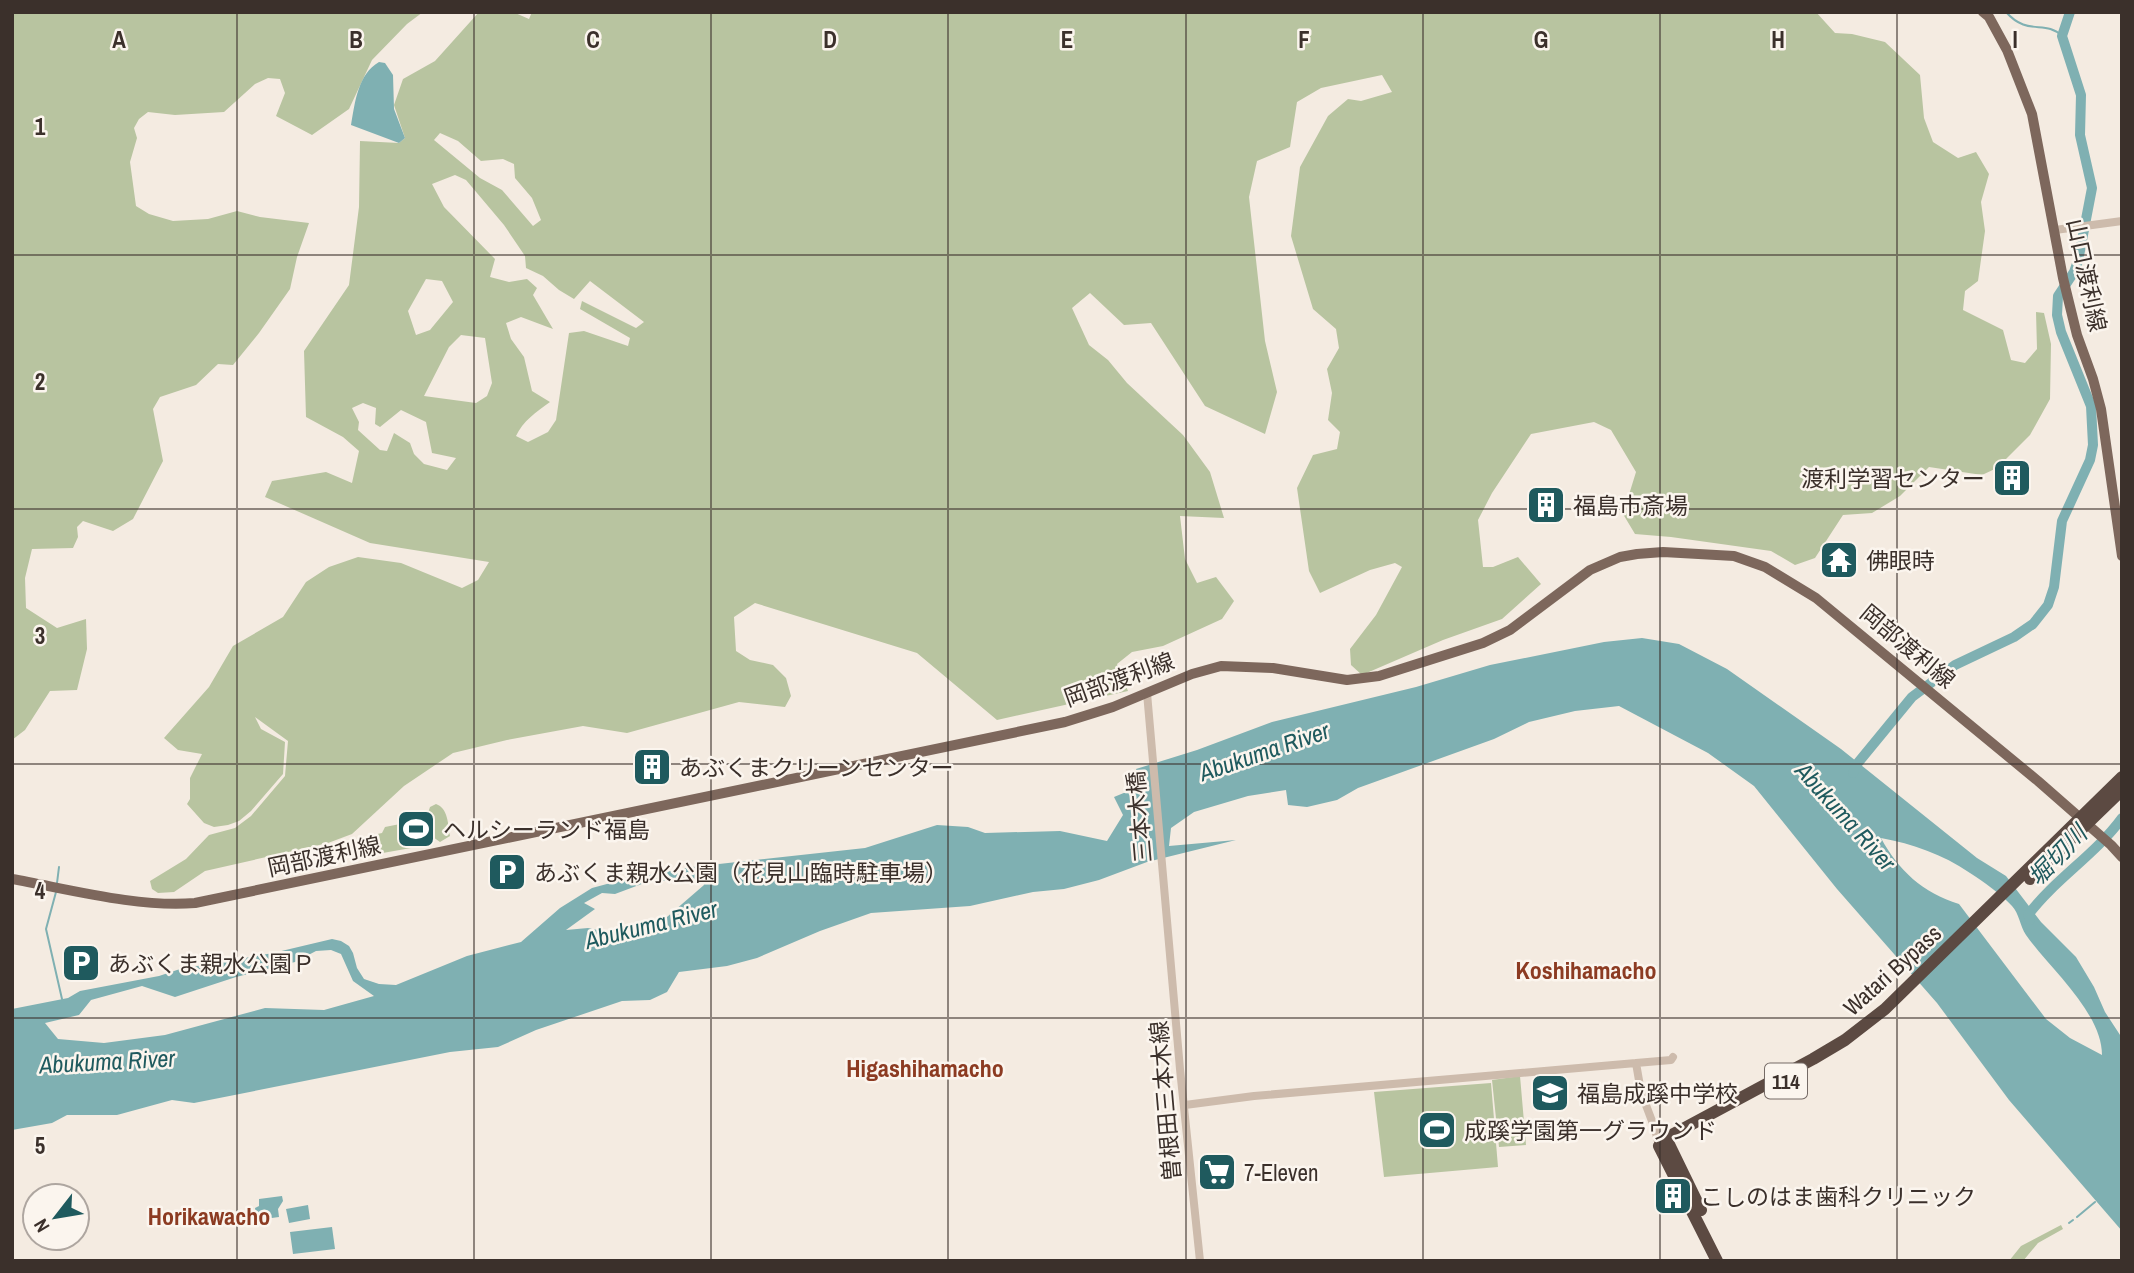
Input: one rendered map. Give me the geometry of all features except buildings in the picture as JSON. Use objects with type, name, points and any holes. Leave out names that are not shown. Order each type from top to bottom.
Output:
[{"type":"highway","name":"Watari Bypass","points":[[1662,1140],[1828,1050],[1894,1006],[2084,820],[2122,777]]},
{"type":"highway","name":"Watari Bypass","points":[[2084,820],[2122,790]]},
{"type":"highway","points":[[1662,1140],[1717,1261]]},
{"type":"highway","points":[[1662,1140],[1726,1261]]},
{"type":"main road","name":"山口渡利線","points":[[1983,12],[1989,17],[2007,50],[2032,114],[2063,278],[2101,409],[2122,556]]},
{"type":"main road","name":"岡部渡利線","points":[[12,879],[116,898],[176,905],[195,903],[1055,725],[1093,714],[1192,674],[1230,666],[1273,668],[1347,680],[1379,676],[1472,647],[1510,630],[1567,585],[1620,557],[1663,552],[1734,556],[1765,567],[1816,598],[2084,820],[2122,857]]},
{"type":"street","points":[[2055,230],[2122,220]]},
{"type":"street","name":"三本木橋","points":[[1147,693],[1169,938]]},
{"type":"street","name":"曽根田三本木線","points":[[1169,938],[1200,1261]]},
{"type":"street","points":[[1185,1104],[1671,1060],[1673,1057]]},
{"type":"street","points":[[1636,1063],[1641,1092],[1662,1140]]},
{"type":"green space","points":[[12,12],[423,12],[407,24],[372,60],[349,109],[312,135],[276,116],[285,93],[280,79],[268,78],[255,84],[224,112],[175,115],[148,112],[139,119],[134,128],[137,138],[130,162],[136,206],[149,214],[173,221],[208,219],[237,211],[260,217],[309,223],[297,257],[290,289],[233,365],[218,364],[196,385],[160,397],[153,409],[163,461],[133,519],[113,531],[83,521],[77,527],[78,537],[73,548],[32,549],[25,578],[26,608],[57,628],[86,619],[87,649],[77,690],[50,691],[25,730],[12,740]]},
{"type":"green space","points":[[479,12],[513,12],[529,19],[532,12],[1816,12],[1835,33],[1885,42],[1920,75],[1924,118],[1933,142],[1958,158],[1976,152],[1989,174],[1981,202],[1985,231],[1978,281],[1965,291],[1963,310],[2003,330],[2011,360],[2025,363],[2037,349],[2036,312],[2044,313],[2051,344],[2050,399],[2030,435],[1997,468],[1982,475],[1929,467],[1900,496],[1872,513],[1843,515],[1815,558],[1795,565],[1771,551],[1635,534],[1623,514],[1636,472],[1611,430],[1594,422],[1531,434],[1492,493],[1478,520],[1483,567],[1493,567],[1518,557],[1541,584],[1502,619],[1443,640],[1362,675],[1351,665],[1350,649],[1376,615],[1402,567],[1395,563],[1370,570],[1320,593],[1309,571],[1297,488],[1313,455],[1337,449],[1340,432],[1328,420],[1332,393],[1327,369],[1339,348],[1336,329],[1313,309],[1291,236],[1300,167],[1328,116],[1348,99],[1361,101],[1392,92],[1382,75],[1321,88],[1297,102],[1290,147],[1257,161],[1249,197],[1265,341],[1277,392],[1265,434],[1205,406],[1151,323],[1124,325],[1090,293],[1072,308],[1089,345],[1108,360],[1127,383],[1183,435],[1210,472],[1224,518],[1180,516],[1185,559],[1197,583],[1216,577],[1234,601],[1222,619],[1163,646],[1132,652],[1117,664],[1128,691],[997,720],[917,653],[755,603],[734,617],[736,651],[750,660],[773,665],[786,678],[791,696],[785,707],[739,702],[627,733],[583,726],[453,753],[404,786],[352,834],[328,843],[205,871],[174,892],[158,893],[152,889],[150,881],[186,859],[209,835],[235,828],[251,816],[285,776],[288,741],[255,717],[261,729],[285,742],[283,774],[251,811],[239,821],[228,825],[214,827],[204,823],[187,804],[190,799],[190,778],[202,754],[178,750],[164,738],[209,687],[233,646],[283,617],[306,582],[329,567],[358,557],[401,563],[462,588],[478,580],[489,562],[370,543],[265,497],[272,481],[326,472],[352,483],[359,451],[343,437],[306,417],[304,351],[349,285],[359,207],[360,141],[399,143],[405,138],[394,105],[403,79],[435,61]],"holes":[[[440,133],[458,141],[481,161],[503,159],[514,164],[515,178],[532,198],[541,220],[533,226],[502,190],[480,178],[434,140]],[[455,175],[466,180],[504,225],[525,256],[526,268],[543,276],[574,299],[590,281],[644,322],[636,328],[582,301],[580,309],[630,338],[628,346],[584,331],[569,333],[556,420],[548,432],[528,442],[516,436],[530,417],[550,402],[532,391],[524,357],[511,339],[506,323],[521,317],[553,329],[533,295],[537,288],[527,279],[509,282],[490,277],[495,259],[444,207],[432,184]],[[426,279],[442,281],[453,302],[430,330],[416,335],[408,311]],[[461,335],[485,338],[492,383],[487,396],[476,403],[424,396],[449,347]],[[363,403],[376,408],[375,424],[380,427],[401,410],[426,422],[432,453],[456,458],[447,470],[424,464],[414,454],[410,443],[394,433],[387,451],[380,450],[358,430],[359,422],[352,408]]]},
{"type":"green space","name":"ヘルシーランド福島","points":[[436,804],[445,813],[450,836],[440,842],[433,837],[416,841],[411,848],[377,854],[373,850],[373,835],[382,833],[385,827],[400,824],[403,818],[428,813],[430,807]]},
{"type":"green space","points":[[1520,1076],[1526,1145],[1499,1147],[1492,1080]]},
{"type":"green space","name":"成蹊学園第一グラウンド","points":[[1491,1083],[1498,1167],[1384,1177],[1374,1092]]},
{"type":"green space","points":[[2061,1225],[2063,1229],[2038,1243],[2023,1261],[2009,1261],[2021,1246]]},
{"type":"water","points":[[379,62],[385,63],[393,75],[394,109],[405,138],[399,143],[351,125],[362,81]]},
{"type":"water","name":"Abukuma River","points":[[1642,638],[1679,644],[1727,669],[1841,749],[1977,858],[2006,876],[2041,922],[2076,957],[2122,1038],[2122,1231],[2009,1100],[1937,1003],[1837,889],[1754,786],[1708,753],[1619,706],[1575,711],[1529,722],[1494,739],[1358,788],[1337,800],[1307,807],[1288,805],[1286,790],[1248,796],[1194,812],[1171,828],[1169,846],[1236,840],[1147,862],[1099,880],[1064,889],[1033,892],[970,906],[871,913],[757,958],[727,966],[679,972],[667,992],[650,1000],[622,1001],[536,1030],[498,1047],[450,1052],[194,1103],[172,1100],[117,1115],[67,1115],[52,1123],[12,1130],[12,1009],[68,998],[80,991],[159,976],[180,969],[273,953],[332,939],[349,946],[364,979],[379,984],[396,985],[467,956],[521,942],[560,908],[592,888],[692,867],[865,848],[937,825],[968,827],[985,833],[1060,831],[1107,841],[1123,815],[1114,797],[1143,785],[1136,769],[1272,722],[1416,687],[1490,665],[1604,642]],"holes":[[[1881,838],[1938,855],[1992,888],[2008,902],[2016,912],[2026,935],[2084,1007],[2100,1039],[2102,1055],[2070,1038],[2046,1019],[1959,904],[1923,887],[1904,870]],[[703,878],[704,885],[667,917],[635,938],[588,928],[566,930],[595,909],[584,903],[602,893],[615,894],[647,882]],[[331,950],[341,954],[353,981],[374,996],[324,1010],[265,1008],[165,1035],[104,1043],[58,1039],[45,1023],[79,1015],[91,1000],[142,986],[175,997],[236,977],[295,962],[316,951]]]},
{"type":"water","points":[[282,1196],[283,1201],[278,1209],[279,1217],[257,1220],[255,1208],[259,1206],[259,1199]]},
{"type":"water","points":[[308,1205],[310,1219],[289,1223],[286,1209]]},
{"type":"water","points":[[332,1227],[335,1249],[293,1254],[290,1232]]},
{"type":"waterway","points":[[2006,12],[2022,24],[2056,31],[2062,36]]},
{"type":"waterway","points":[[1853,773],[1857,764],[1912,697],[1955,665],[2014,637],[2033,624],[2048,605],[2054,587],[2062,521],[2090,460],[2093,445],[2091,406],[2061,332],[2057,315],[2058,296],[2078,261],[2092,188],[2080,135],[2081,95],[2062,36],[2070,12]]},
{"type":"waterway","name":"堀切川","points":[[2030,920],[2028,915],[2039,902],[2100,844],[2122,818]]},
{"type":"waterway","points":[[57,883],[59,867]]},
{"type":"waterway","points":[[56,892],[46,929],[62,999]]},
{"type":"waterway","points":[[2077,1217],[2095,1202]]},
{"type":"waterway","points":[[2069,1223],[2073,1220]]},
{"type":"place","name":"渡利学習センター","points":[[2012,478]]},
{"type":"place","name":"福島市斎場","points":[[1546,505]]},
{"type":"place","name":"佛眼時","points":[[1839,560]]},
{"type":"place","name":"あぶくまクリーンセンター","points":[[652,767]]},
{"type":"place","name":"ヘルシーランド福島","points":[[416,829]]},
{"type":"place","name":"あぶくま親水公園（花見山臨時駐車場）","points":[[507,872]]},
{"type":"place","name":"あぶくま親水公園Ｐ","points":[[81,963]]},
{"type":"place","name":"福島成蹊中学校","points":[[1550,1093]]},
{"type":"place","name":"成蹊学園第一グラウンド","points":[[1437,1130]]},
{"type":"place","name":"7-Eleven","points":[[1217,1172]]},
{"type":"place","name":"こしのはま歯科クリニック","points":[[1673,1196]]},
{"type":"district","name":"Koshihamacho","points":[[1586,970]]},
{"type":"district","name":"Higashihamacho","points":[[925,1068]]},
{"type":"district","name":"Horikawacho","points":[[209,1216]]}]
